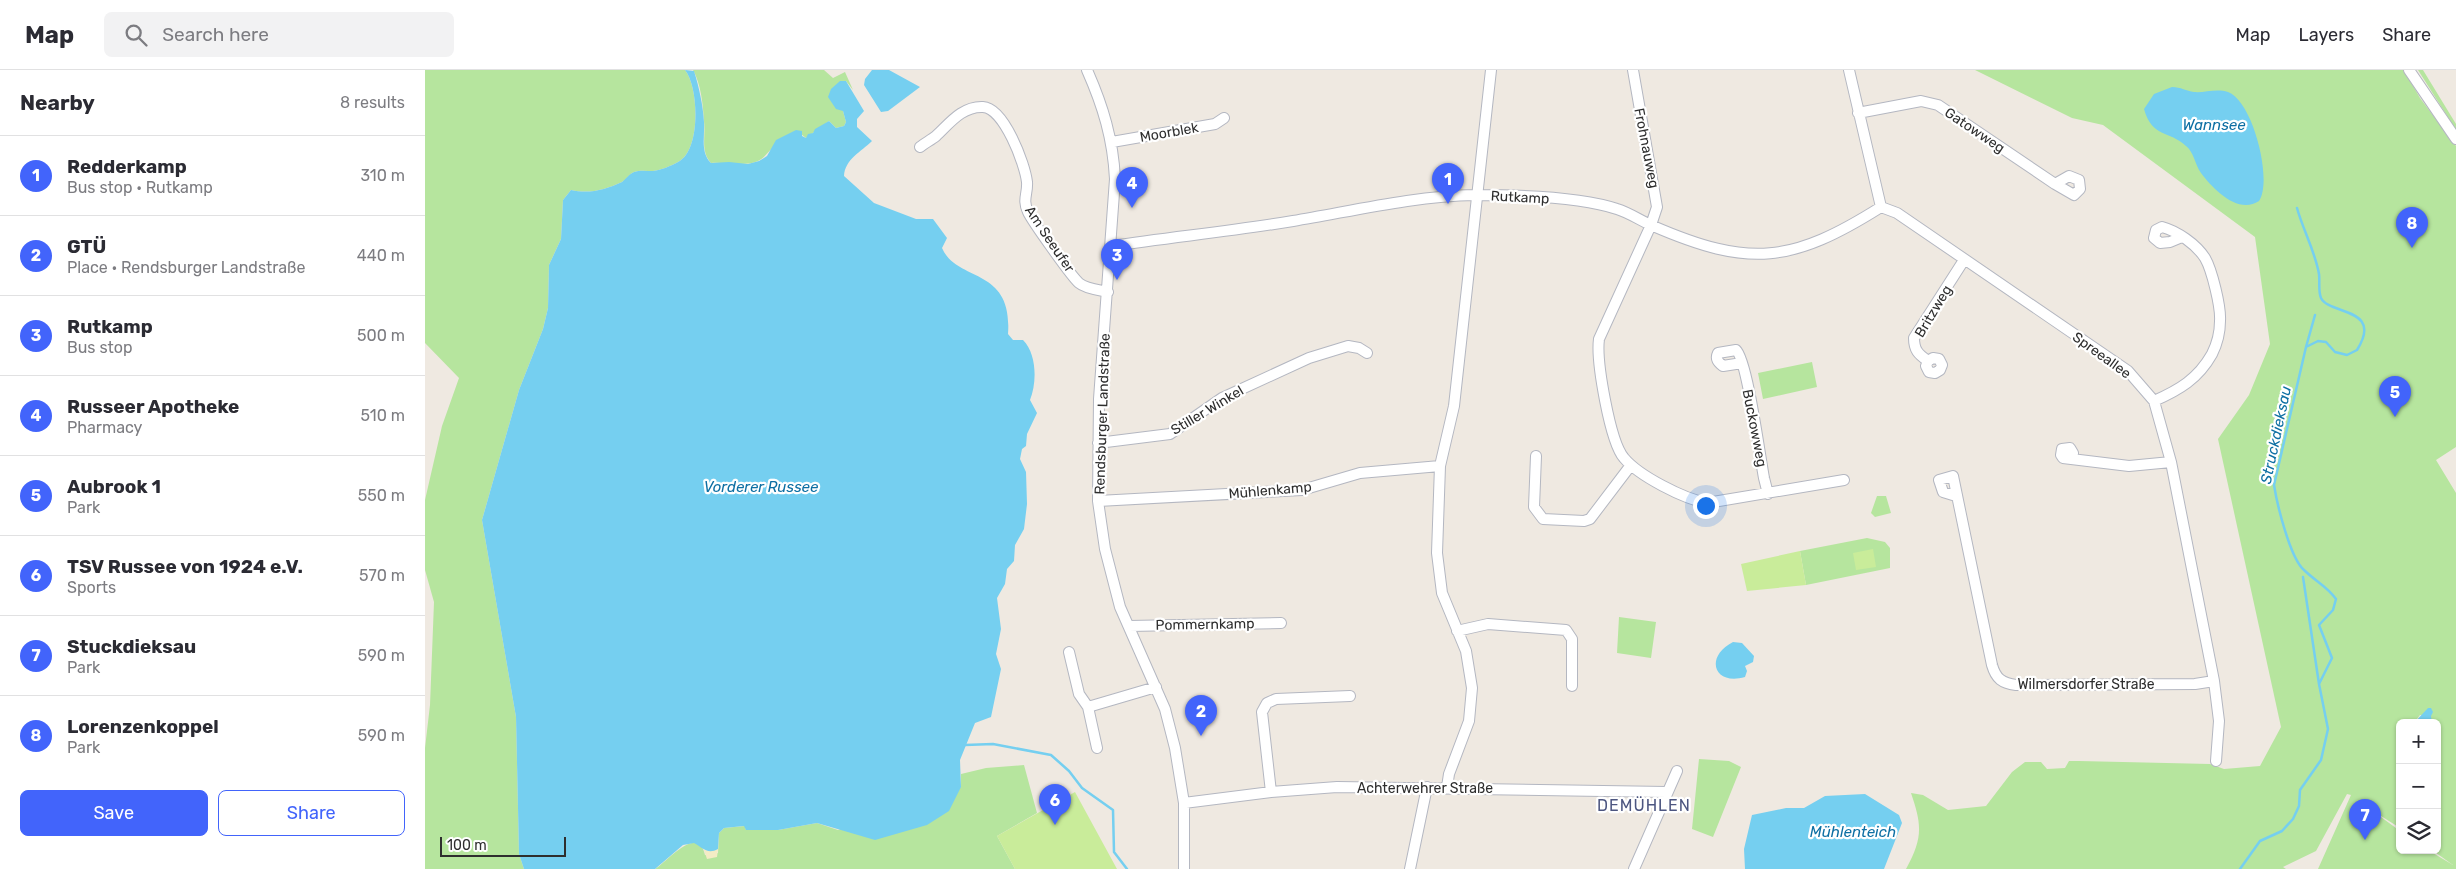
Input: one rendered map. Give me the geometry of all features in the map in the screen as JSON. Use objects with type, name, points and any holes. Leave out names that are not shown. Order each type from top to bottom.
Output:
[{"type":"street","name":"Rendsburger Landstraße","points":[[1087,70],[1103,107],[1112,142],[1115,186],[1098,443],[1098,501],[1105,549],[1115,587],[1129,626],[1165,709],[1175,748],[1184,803],[1184,869]]},
{"type":"street","points":[[1447,787],[1449,774],[1465,732],[1471,704],[1470,673],[1466,650],[1442,593],[1437,553],[1440,466],[1454,406],[1491,70]]},
{"type":"street","name":"Frohnauweg","points":[[1631,465],[1621,453],[1614,439],[1598,358],[1598,347],[1608,316],[1656,214],[1657,197],[1633,70]]},
{"type":"street","points":[[1849,70],[1881,207]]},
{"type":"street","points":[[2409,70],[2456,139]]},
{"type":"street","name":"Gatowweg","points":[[1858,113],[1921,102],[1938,105],[2055,184]]},
{"type":"street","name":"Am Seeufer","points":[[919,147],[935,136],[946,124],[968,110],[983,107],[991,109],[999,117],[1021,154],[1027,183],[1024,199],[1029,213],[1079,283],[1108,292]]},
{"type":"street","name":"Moorblek","points":[[1112,142],[1215,124],[1224,118]]},
{"type":"street","name":"Rutkamp","points":[[1112,246],[1196,236],[1364,208],[1477,195],[1581,202],[1616,208],[1651,225],[1719,250],[1769,254],[1825,239],[1881,207]]},
{"type":"street","name":"Spreeallee","points":[[1881,207],[1897,213],[2128,370],[2154,402],[2171,462],[2214,681],[2219,721],[2216,761]]},
{"type":"street","points":[[2154,402],[2187,385],[2201,371],[2212,353],[2218,337],[2220,319],[2211,274],[2205,258],[2182,237]]},
{"type":"street","name":"Britzweg","points":[[1928,361],[1917,353],[1914,348],[1914,338],[1965,260]]},
{"type":"street","name":"Stiller Winkel","points":[[1098,443],[1169,434],[1222,398],[1309,358],[1348,346],[1359,348],[1367,353]]},
{"type":"street","name":"Buckowweg","points":[[1743,363],[1768,494]]},
{"type":"street","points":[[1536,456],[1534,507],[1543,519],[1590,520],[1631,465],[1668,488],[1687,498],[1700,502],[1716,503],[1844,480]]},
{"type":"street","points":[[2071,458],[2085,463],[2129,466],[2171,462]]},
{"type":"street","name":"Mühlenkamp","points":[[1098,501],[1302,490],[1360,473],[1440,466]]},
{"type":"street","name":"Wilmersdorfer Straße","points":[[1956,496],[1962,514],[1992,666],[1995,674],[2002,682],[2015,684],[2109,685],[2195,684],[2214,681]]},
{"type":"street","name":"Pommernkamp","points":[[1129,626],[1281,623]]},
{"type":"street","points":[[1457,631],[1488,624],[1566,630],[1572,639],[1572,686]]},
{"type":"street","points":[[1069,652],[1079,694],[1088,707],[1097,748]]},
{"type":"street","points":[[1088,707],[1156,687]]},
{"type":"street","points":[[1271,792],[1262,712],[1267,703],[1277,699],[1350,696]]},
{"type":"street","points":[[1635,869],[1666,792],[1677,770]]},
{"type":"street","name":"Achterwehrer Straße","points":[[1184,803],[1271,792],[1337,787],[1447,787],[1666,792]]},
{"type":"street","points":[[1410,869],[1427,787]]},
{"type":"green space","points":[[425,70],[685,70],[690,78],[695,104],[694,133],[691,145],[685,156],[678,162],[666,168],[653,171],[634,172],[622,182],[603,189],[584,192],[571,190],[563,200],[561,239],[549,265],[548,308],[543,329],[519,390],[482,520],[516,717],[519,854],[524,869],[425,869],[425,748],[430,705],[434,602],[425,570],[425,500],[442,426],[459,378],[425,343]]},
{"type":"green space","points":[[693,70],[824,70],[833,78],[845,72],[853,90],[846,81],[843,111],[846,122],[844,126],[836,128],[829,121],[806,138],[801,134],[779,144],[760,160],[753,163],[711,163],[704,148],[702,102],[700,88]]},
{"type":"green space","points":[[1975,70],[2404,70],[2420,98],[2456,146],[2456,447],[2436,460],[2456,493],[2456,869],[2318,869],[2351,795],[2347,794],[2316,851],[2283,867],[2286,869],[1906,869],[1912,858],[1919,831],[1919,823],[1911,793],[1923,795],[1948,810],[1986,806],[2012,772],[2025,762],[2041,762],[2047,769],[2065,768],[2069,761],[2210,764],[2224,769],[2260,766],[2281,727],[2218,439],[2249,395],[2270,344],[2255,237],[2103,125],[2072,118]]},
{"type":"green space","points":[[2418,70],[2423,70],[2456,124],[2456,130]]},
{"type":"green space","points":[[1812,362],[1817,387],[1763,399],[1758,373]]},
{"type":"green space","points":[[1877,496],[1886,496],[1891,513],[1875,517],[1871,513]]},
{"type":"green space","points":[[1867,538],[1885,542],[1890,548],[1890,568],[1806,585],[1800,551]]},
{"type":"green space","points":[[1873,549],[1876,567],[1856,570],[1853,553]]},
{"type":"green space","points":[[1800,551],[1806,585],[1747,591],[1741,564]]},
{"type":"green space","points":[[1619,617],[1656,622],[1651,658],[1617,653]]},
{"type":"green space","points":[[1699,759],[1729,761],[1741,767],[1713,837],[1692,829]]},
{"type":"green space","points":[[1024,765],[1037,813],[997,836],[1015,869],[655,869],[681,848],[689,844],[696,843],[701,846],[705,855],[718,853],[719,833],[724,828],[745,826],[746,830],[778,830],[817,823],[838,830],[961,787],[961,774],[986,768]]},
{"type":"green space","points":[[1075,792],[1117,869],[1015,869],[997,836]]},
{"type":"sand","points":[[718,849],[717,857],[707,859],[704,850]]},
{"type":"water","name":"Vorderer Russee","points":[[685,70],[694,71],[696,77],[701,96],[704,149],[711,163],[748,164],[759,161],[767,156],[776,140],[796,130],[802,131],[802,136],[806,138],[808,134],[813,133],[815,129],[829,121],[836,128],[844,126],[846,122],[843,111],[836,109],[828,97],[831,89],[840,81],[846,81],[864,111],[857,119],[857,127],[872,141],[850,160],[844,176],[874,203],[916,219],[933,219],[947,238],[942,248],[949,259],[959,267],[993,286],[1002,297],[1007,312],[1008,334],[1013,340],[1023,340],[1028,346],[1033,361],[1035,377],[1030,400],[1037,413],[1027,434],[1026,446],[1022,449],[1020,459],[1026,472],[1027,504],[1024,529],[1015,545],[1014,561],[1007,569],[1005,584],[997,598],[1001,629],[996,654],[1001,669],[991,717],[975,723],[960,760],[961,787],[949,811],[927,825],[875,840],[817,823],[778,830],[746,830],[744,826],[724,828],[719,833],[718,849],[708,851],[694,843],[683,845],[655,869],[524,869],[519,854],[516,717],[482,520],[519,390],[543,329],[548,308],[549,265],[561,239],[563,200],[571,190],[584,192],[603,189],[622,182],[634,172],[663,169],[678,162],[685,156],[691,145],[694,133],[695,104],[690,78]]},
{"type":"water","points":[[872,70],[889,70],[920,87],[888,111],[881,112],[864,85],[865,79]]},
{"type":"water","name":"Wannsee","points":[[2172,87],[2194,92],[2224,91],[2237,98],[2252,125],[2262,160],[2263,191],[2259,201],[2243,205],[2235,203],[2219,193],[2201,173],[2189,149],[2180,141],[2152,125],[2144,109],[2154,94]]},
{"type":"water","points":[[1733,642],[1742,643],[1754,656],[1753,662],[1745,666],[1747,671],[1745,677],[1734,679],[1720,674],[1716,662],[1718,655]]},
{"type":"water","points":[[2428,708],[2431,708],[2433,712],[2431,719],[2418,719]]},
{"type":"water","name":"Mühlenteich","points":[[1865,794],[1899,815],[1902,823],[1884,869],[1745,869],[1744,849],[1752,815],[1786,808],[1804,808],[1825,796]]},
{"type":"waterway","name":"Struckdieksau","points":[[2240,869],[2260,841],[2282,831],[2293,819],[2299,806],[2300,790],[2321,760],[2328,729],[2319,684],[2332,658],[2319,625],[2333,610],[2336,599],[2299,564],[2289,543],[2274,485],[2306,347],[2318,341],[2326,342],[2335,352],[2347,355],[2357,350],[2364,336],[2364,326],[2360,319],[2326,303],[2321,298],[2317,265],[2297,208]]},
{"type":"waterway","points":[[2306,347],[2315,315]]},
{"type":"waterway","points":[[2303,577],[2319,684]]},
{"type":"waterway","name":"Struckdieksau","points":[[965,745],[993,744],[1051,755],[1069,771],[1082,788],[1113,810],[1114,852],[1127,869]]},
{"type":"place","name":"Redderkamp","points":[[1448,204]]},
{"type":"place","name":"Russeer Apotheke","points":[[1132,208]]},
{"type":"place","name":"Lorenzenkoppel","points":[[2412,248]]},
{"type":"place","name":"Rutkamp","points":[[1117,280]]},
{"type":"place","name":"Aubrook 1","points":[[2395,417]]},
{"type":"place","name":"GTÜ","points":[[1201,736]]},
{"type":"place","name":"TSV Russee von 1924 e.V.","points":[[1055,825]]},
{"type":"place","name":"Stuckdieksau","points":[[2365,840]]},
{"type":"district","name":"DEMÜHLEN","points":[[1644,805]]}]
